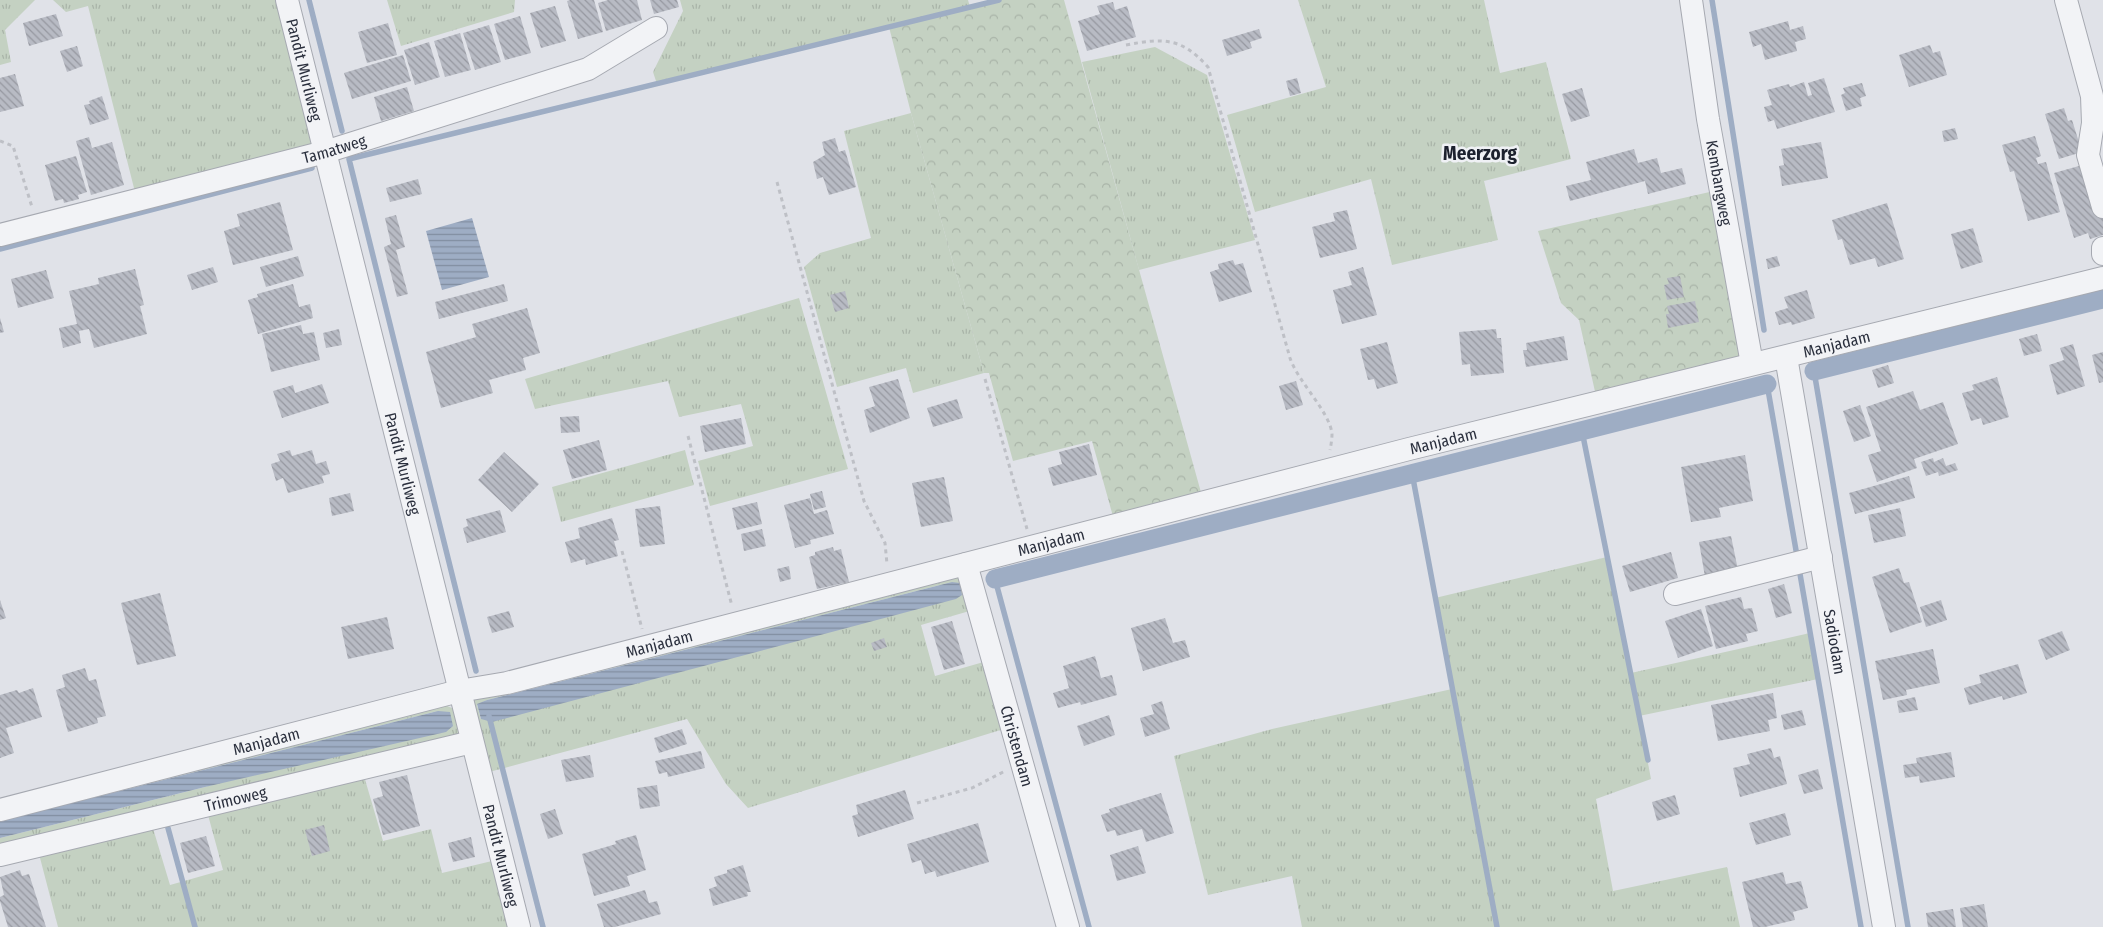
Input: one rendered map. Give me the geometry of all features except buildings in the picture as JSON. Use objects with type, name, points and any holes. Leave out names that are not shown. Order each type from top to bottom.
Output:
[{"type":"street","name":"Pandit Murliweg","points":[[287,0],[518,927]]},
{"type":"street","name":"Kembangweg","points":[[1691,0],[1708,119],[1752,364]]},
{"type":"street","points":[[2066,0],[2092,96],[2093,123],[2088,155],[2103,207]]},
{"type":"street","name":"Tamatweg","points":[[0,235],[325,152],[588,68],[656,28]]},
{"type":"street","points":[[2103,248],[2103,254]]},
{"type":"street","name":"Manjadam","points":[[0,810],[461,696],[1327,470],[2103,278]]},
{"type":"street","name":"Sadiodam","points":[[1786,357],[1884,927]]},
{"type":"street","points":[[1675,594],[1821,557]]},
{"type":"street","name":"Christendam","points":[[966,564],[1068,927]]},
{"type":"street","name":"Trimoweg","points":[[0,856],[471,739]]},
{"type":"path","points":[[1126,45],[1160,39],[1194,51],[1208,67],[1294,372],[1328,421],[1331,429],[1332,435],[1327,470]]},
{"type":"path","points":[[0,141],[13,146],[38,226]]},
{"type":"path","points":[[777,182],[864,501],[885,543],[890,584]]},
{"type":"path","points":[[985,379],[1032,547]]},
{"type":"path","points":[[688,436],[736,624]]},
{"type":"path","points":[[622,551],[646,647]]},
{"type":"path","points":[[917,803],[966,790],[1022,764]]},
{"type":"green space","points":[[0,0],[35,0],[5,30],[11,62],[0,65]]},
{"type":"green space","points":[[53,0],[278,0],[311,133],[311,144],[305,150],[136,196],[88,6],[66,12]]},
{"type":"green space","points":[[387,0],[515,0],[514,12],[401,46]]},
{"type":"green space","points":[[680,0],[968,0],[970,7],[657,84],[653,72],[683,11]]},
{"type":"green space","points":[[999,0],[1064,0],[1202,496],[1114,520],[1092,441],[1013,461],[989,373],[984,373],[911,113],[889,27]]},
{"type":"green space","points":[[1298,0],[1484,0],[1500,73],[1546,62],[1571,159],[1484,181],[1498,240],[1392,265],[1371,179],[1255,212],[1227,115],[1326,87]]},
{"type":"green space","points":[[1155,47],[1207,75],[1255,240],[1139,270],[1082,62]]},
{"type":"green space","points":[[911,113],[984,373],[913,393],[906,368],[837,387],[804,267],[820,253],[871,238],[844,131]]},
{"type":"green space","points":[[1714,191],[1742,357],[1596,396],[1579,320],[1561,303],[1538,231]]},
{"type":"green space","points":[[799,298],[848,469],[710,506],[698,461],[753,446],[741,404],[679,417],[668,381],[535,409],[525,379]]},
{"type":"green space","points":[[685,450],[694,485],[561,522],[552,487]]},
{"type":"green space","points":[[1607,557],[1631,673],[1810,633],[1818,679],[1639,716],[1651,779],[1596,799],[1613,891],[1727,867],[1740,927],[1302,927],[1292,876],[1208,895],[1174,756],[1272,729],[1452,689],[1435,598]]},
{"type":"green space","points":[[959,575],[973,610],[921,625],[935,676],[987,661],[1007,728],[748,808],[726,784],[687,719],[489,772],[472,702],[478,697]],"holes":[[[952,582],[481,719],[477,705],[487,700]]]},
{"type":"green space","points":[[441,703],[456,710],[460,729],[458,736],[0,848],[0,838],[205,787],[438,711],[0,821]]},
{"type":"green space","points":[[364,776],[383,841],[431,829],[442,873],[492,861],[509,927],[58,927],[39,854],[152,825],[170,885],[223,870],[208,815]]},
{"type":"water","points":[[472,218],[489,277],[442,290],[426,231]]},
{"type":"water","points":[[952,582],[960,583],[962,595],[956,599],[492,722],[481,719],[477,704],[487,700]]},
{"type":"water","points":[[438,711],[450,712],[453,726],[446,732],[205,787],[0,838],[0,821]]},
{"type":"waterway","points":[[309,0],[342,131]]},
{"type":"waterway","points":[[476,671],[349,159],[999,0]]},
{"type":"waterway","points":[[1712,0],[1764,330]]},
{"type":"waterway","points":[[0,249],[312,168]]},
{"type":"waterway","points":[[1814,371],[2103,299]]},
{"type":"waterway","points":[[1814,371],[1908,927]]},
{"type":"waterway","points":[[1767,384],[1797,556]]},
{"type":"waterway","points":[[995,579],[1767,384]]},
{"type":"waterway","points":[[1582,431],[1648,760]]},
{"type":"waterway","points":[[1412,473],[1497,927]]},
{"type":"waterway","points":[[1800,574],[1861,927]]},
{"type":"waterway","points":[[995,579],[1089,927]]},
{"type":"waterway","points":[[489,716],[543,927]]},
{"type":"waterway","points":[[168,828],[195,927]]},
{"type":"district","name":"Meerzorg","points":[[1480,153]]}]
